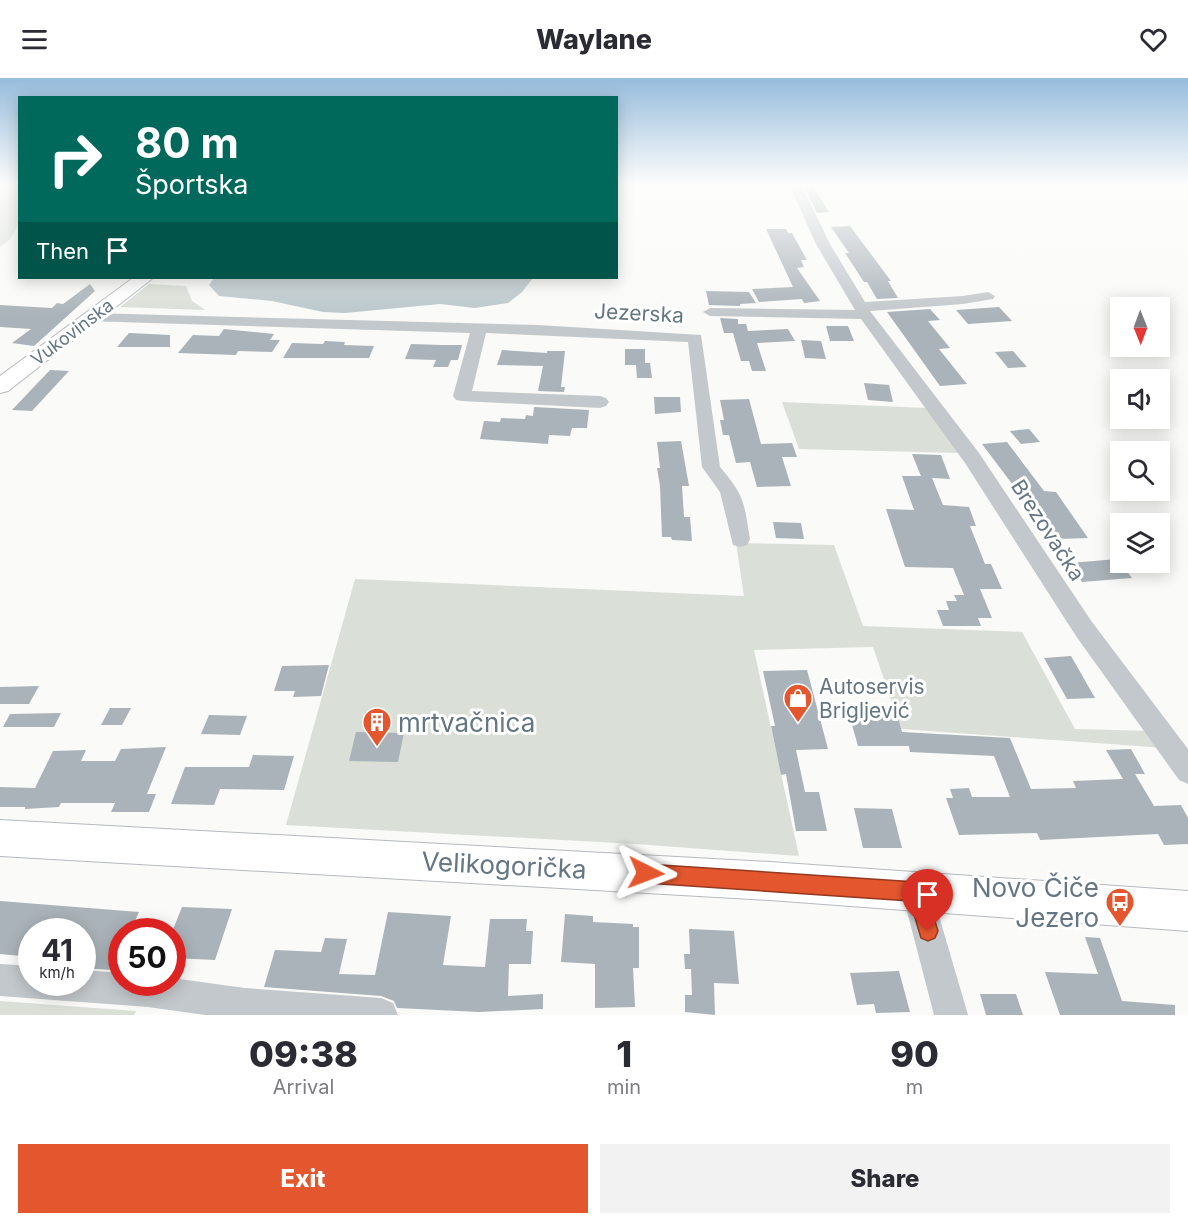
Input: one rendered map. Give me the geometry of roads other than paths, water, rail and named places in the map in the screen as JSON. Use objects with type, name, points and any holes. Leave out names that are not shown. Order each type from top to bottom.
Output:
[{"type":"main road","name":"Vukovinska","points":[[0,386],[143,279]]},
{"type":"main road","name":"Velikogorička","points":[[0,838],[623,872],[1188,910]]},
{"type":"street","name":"Brezovačka","points":[[815,228],[863,311],[972,458],[1084,629],[1188,771]]},
{"type":"street","points":[[710,312],[863,311],[988,296]]},
{"type":"street","name":"Jezerska","points":[[91,318],[479,329],[695,338],[711,467],[716,477],[725,483],[730,491],[740,539]]},
{"type":"street","points":[[479,329],[462,396],[600,402]]},
{"type":"street","points":[[917,891],[951,1015]]},
{"type":"street","points":[[0,980],[148,991],[245,1004],[381,1015]]},
{"type":"place","name":"Autoservis Brigljević","points":[[798,724]]},
{"type":"place","name":"mrtvačnica","points":[[377,748]]},
{"type":"place","name":"Novo Čiče Jezero","points":[[1120,928]]}]
